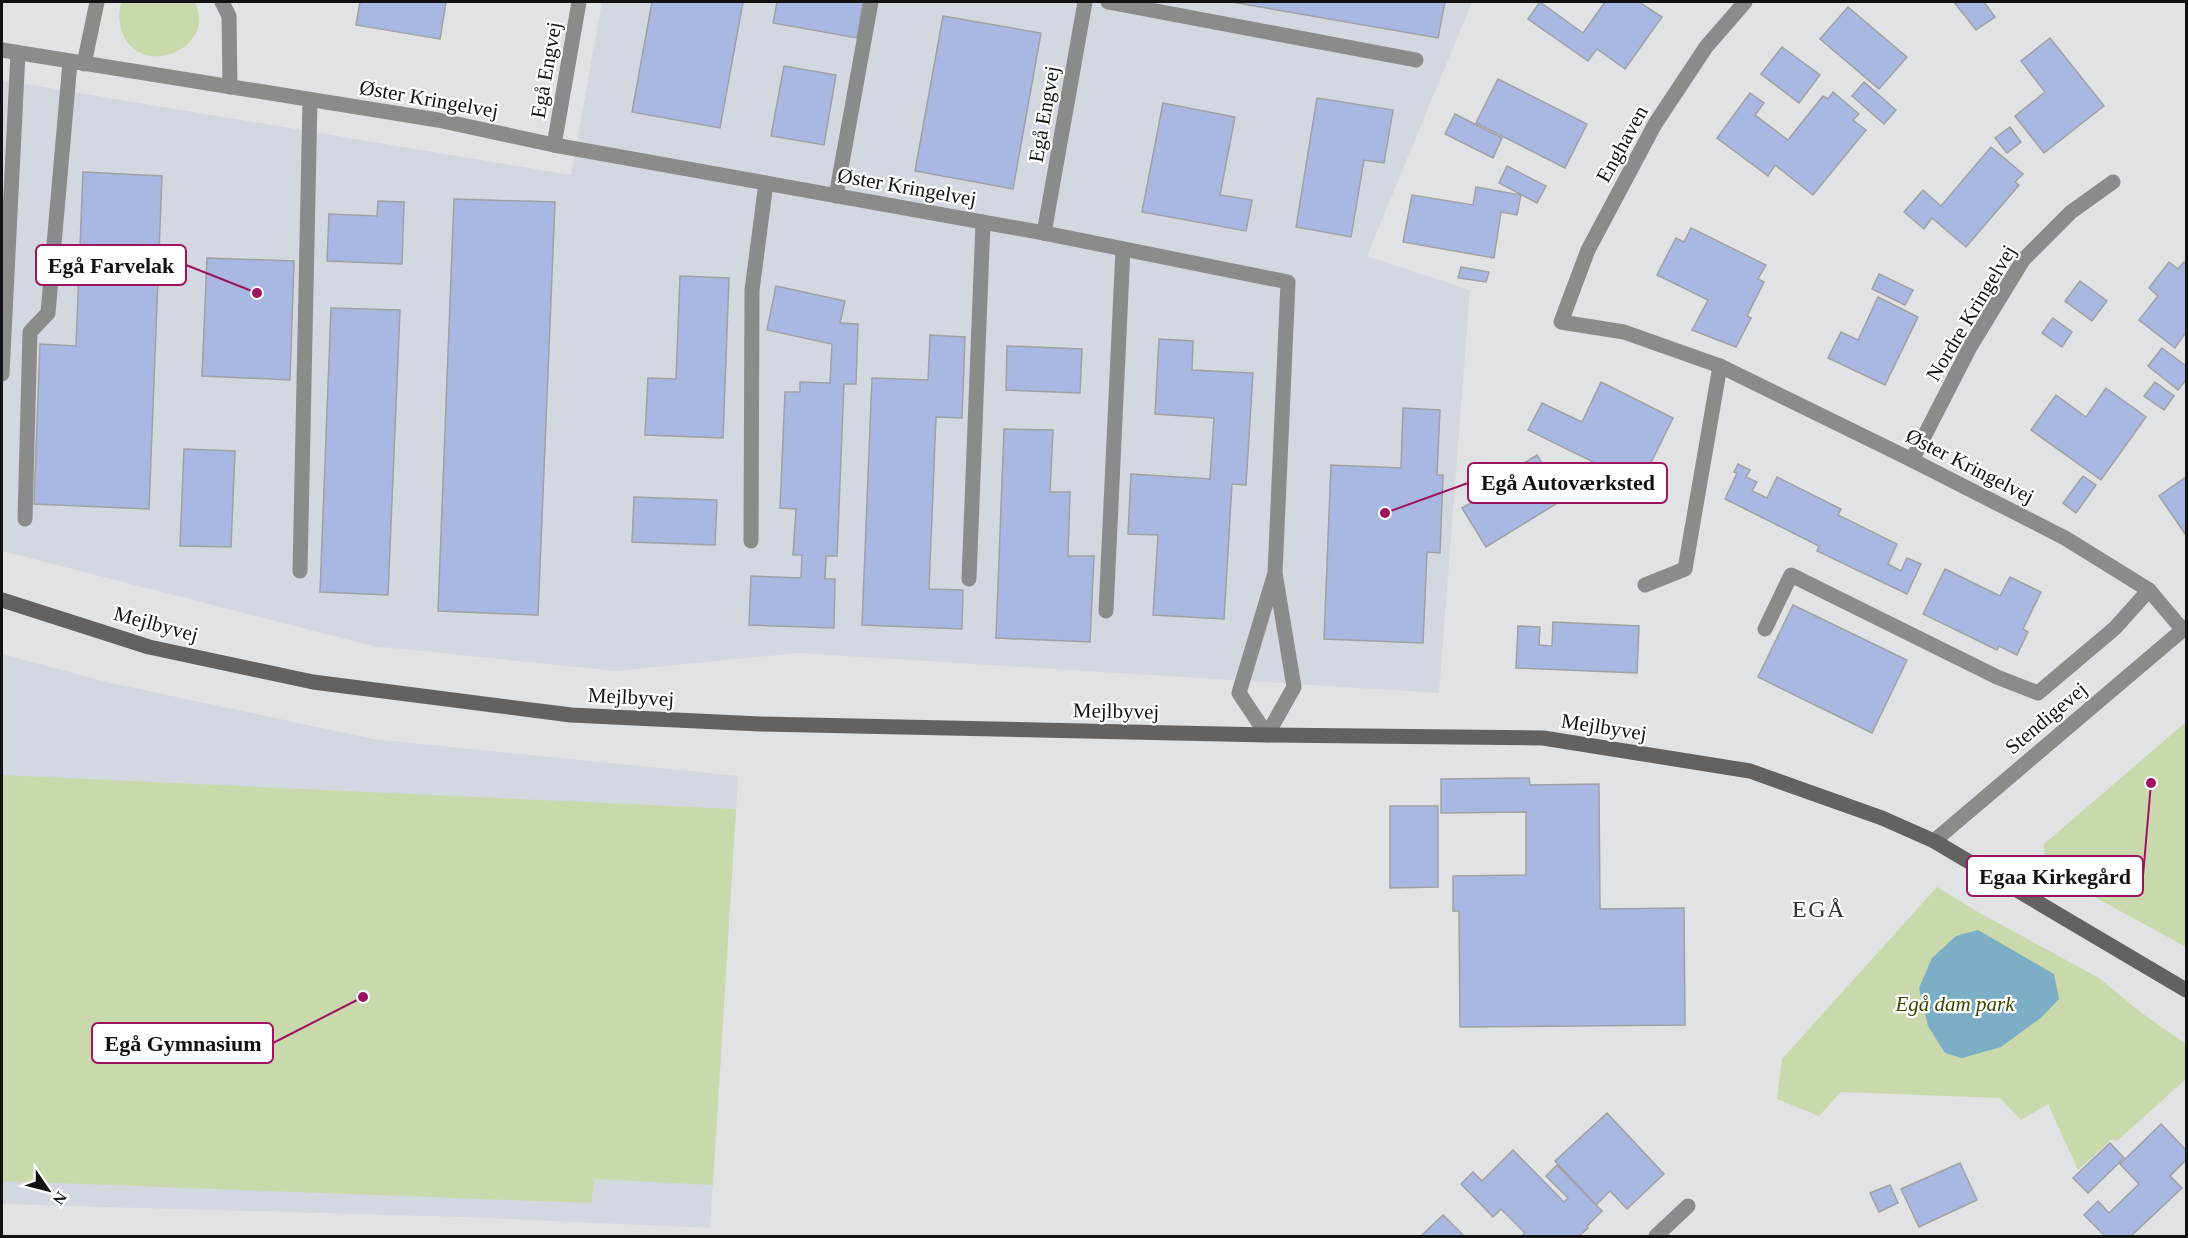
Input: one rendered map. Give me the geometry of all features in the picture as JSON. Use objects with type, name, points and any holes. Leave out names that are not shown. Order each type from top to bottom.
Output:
[{"type":"street","points":[[25,519],[30,332],[48,313],[77,63],[97,2]]},
{"type":"street","points":[[222,2],[229,16],[230,87]]},
{"type":"street","name":"Egå Engvej","points":[[554,146],[579,2]]},
{"type":"street","points":[[836,196],[871,2]]},
{"type":"street","name":"Egå Engvej","points":[[1044,233],[1085,2]]},
{"type":"street","points":[[1108,2],[1416,60]]},
{"type":"street","name":"Enghaven","points":[[1561,322],[1588,250],[1655,124],[1706,47],[1745,2]]},
{"type":"street","name":"Øster Kringelvej","points":[[2,50],[438,120],[554,146],[1044,233],[1288,282],[1275,573],[1294,687],[1267,735],[1239,693],[1275,573]]},
{"type":"street","points":[[2,374],[18,53]]},
{"type":"street","points":[[300,571],[310,100]]},
{"type":"street","name":"Nordre Kringelvej","points":[[1912,460],[1970,347],[2023,260],[2071,212],[2113,182]]},
{"type":"street","points":[[751,541],[752,290],[766,183]]},
{"type":"street","points":[[969,579],[983,222]]},
{"type":"street","points":[[1106,611],[1123,249]]},
{"type":"street","name":"Øster Kringelvej","points":[[1561,322],[1624,332],[1720,366],[1912,460],[2065,538],[2149,590],[2185,628]]},
{"type":"street","points":[[1646,585],[1685,569],[1720,366]]},
{"type":"street","points":[[1765,629],[1791,575],[1997,677],[2038,693],[2115,628],[2149,590]]},
{"type":"street","name":"Mejlbyvej","points":[[2,600],[149,647],[313,682],[572,715],[760,724],[1267,735],[1543,738],[1750,771],[1882,818],[1934,841],[2187,990]]},
{"type":"street","name":"Stendigevej","points":[[1934,841],[2185,628]]},
{"type":"street","points":[[1656,1236],[1688,1206]]},
{"type":"shaded area","points":[[602,2],[1472,2],[1367,256],[1470,290],[1439,693],[797,653],[616,671],[373,646],[2,551],[2,80],[571,175]]},
{"type":"shaded area","points":[[2,654],[106,682],[373,739],[738,776],[710,1228],[463,1217],[2,1204]]},
{"type":"green space","points":[[122,2],[195,2],[199,19],[195,34],[186,46],[172,53],[157,56],[142,54],[129,45],[121,29],[119,15]]},
{"type":"green space","points":[[2186,722],[2186,947],[2045,870],[2044,844]]},
{"type":"green space","points":[[2,775],[736,809],[713,1185],[595,1179],[591,1203],[2,1181]]},
{"type":"green space","name":"Egå dam park","points":[[1937,887],[2099,978],[2143,1014],[2186,1044],[2186,1079],[2117,1141],[2112,1139],[2078,1170],[2048,1104],[2021,1120],[2000,1098],[1841,1092],[1819,1116],[1777,1099],[1782,1059]]},
{"type":"water","points":[[1978,930],[2054,974],[2059,999],[2042,1017],[2001,1047],[1962,1058],[1945,1053],[1928,1026],[1919,988],[1932,958],[1956,936]]},
{"type":"building","points":[[360,2],[446,2],[440,39],[356,25]]},
{"type":"building","points":[[652,2],[743,2],[720,128],[632,112]]},
{"type":"building","points":[[777,2],[863,2],[857,38],[773,23]]},
{"type":"building","points":[[1232,2],[1445,2],[1438,38]]},
{"type":"building","points":[[1540,2],[1583,33],[1605,2],[1639,2],[1662,17],[1625,69],[1597,49],[1588,61],[1528,19]]},
{"type":"building","points":[[1954,2],[1984,2],[1995,17],[1976,30]]},
{"type":"building","points":[[1848,7],[1907,57],[1879,89],[1820,39]]},
{"type":"building","points":[[943,16],[1041,33],[1013,189],[915,171]]},
{"type":"building","points":[[2050,38],[2104,106],[2044,153],[2015,116],[2045,92],[2021,61]]},
{"type":"building","points":[[1782,47],[1820,75],[1799,103],[1761,74]]},
{"type":"building","points":[[784,66],[836,75],[824,145],[771,136]]},
{"type":"building","points":[[1498,79],[1587,124],[1565,168],[1476,123]]},
{"type":"building","points":[[1864,82],[1896,110],[1884,124],[1852,96]]},
{"type":"building","points":[[1833,92],[1859,114],[1853,120],[1866,130],[1813,195],[1775,165],[1768,176],[1717,138],[1750,93],[1764,103],[1755,115],[1788,140],[1823,96],[1828,99]]},
{"type":"building","points":[[1317,98],[1393,110],[1384,163],[1364,160],[1351,237],[1296,227]]},
{"type":"building","points":[[1163,103],[1235,117],[1220,195],[1252,200],[1246,231],[1142,212]]},
{"type":"building","points":[[1455,114],[1502,138],[1493,158],[1445,134]]},
{"type":"building","points":[[2010,127],[2021,142],[2007,153],[1995,138]]},
{"type":"building","points":[[1991,147],[2023,174],[2015,182],[2019,185],[1966,247],[1932,218],[1924,229],[1904,212],[1923,190],[1941,206]]},
{"type":"building","points":[[1507,166],[1546,186],[1537,203],[1499,183]]},
{"type":"building","points":[[83,172],[162,176],[149,509],[34,504],[40,344],[76,346]]},
{"type":"building","points":[[1476,187],[1521,195],[1517,215],[1501,212],[1494,258],[1403,242],[1412,195],[1473,205]]},
{"type":"building","points":[[454,199],[555,202],[538,615],[438,611]]},
{"type":"building","points":[[378,201],[404,202],[402,264],[327,261],[329,214],[377,216]]},
{"type":"building","points":[[1691,228],[1766,265],[1758,279],[1764,282],[1747,316],[1751,318],[1736,347],[1692,330],[1708,300],[1657,275],[1676,238],[1684,242]]},
{"type":"building","points":[[207,258],[294,261],[290,380],[202,376]]},
{"type":"building","points":[[2169,262],[2178,269],[2184,262],[2186,264],[2186,332],[2175,348],[2139,320],[2158,296],[2149,288]]},
{"type":"building","points":[[1461,267],[1489,272],[1486,282],[1458,278]]},
{"type":"building","points":[[1879,274],[1913,290],[1905,305],[1872,289]]},
{"type":"building","points":[[680,276],[729,278],[723,438],[645,435],[648,378],[676,379]]},
{"type":"building","points":[[2080,281],[2107,301],[2092,321],[2065,301]]},
{"type":"building","points":[[776,286],[845,301],[840,323],[858,324],[856,384],[844,384],[837,556],[826,556],[825,579],[835,579],[834,628],[749,625],[751,576],[801,578],[802,555],[793,555],[796,509],[780,508],[785,392],[800,392],[800,382],[830,383],[832,344],[767,330]]},
{"type":"building","points":[[1878,297],[1918,317],[1885,385],[1828,358],[1841,332],[1858,340]]},
{"type":"building","points":[[331,308],[400,310],[388,595],[320,592]]},
{"type":"building","points":[[2053,318],[2072,332],[2062,347],[2042,333]]},
{"type":"building","points":[[930,335],[965,337],[962,418],[936,417],[929,589],[963,590],[962,629],[862,625],[872,378],[928,380]]},
{"type":"building","points":[[1159,339],[1193,341],[1192,370],[1253,373],[1246,485],[1232,484],[1224,619],[1153,615],[1158,535],[1128,534],[1131,474],[1210,479],[1214,418],[1155,414]]},
{"type":"building","points":[[1007,346],[1082,349],[1080,393],[1006,390]]},
{"type":"building","points":[[2162,348],[2186,366],[2186,380],[2178,390],[2148,366]]},
{"type":"building","points":[[1601,382],[1673,418],[1640,485],[1528,430],[1542,403],[1582,422]]},
{"type":"building","points":[[2155,382],[2174,396],[2164,410],[2144,396]]},
{"type":"building","points":[[2106,388],[2146,417],[2101,480],[2031,430],[2056,395],[2086,417]]},
{"type":"building","points":[[1403,408],[1440,410],[1437,475],[1443,475],[1440,553],[1427,552],[1423,643],[1324,639],[1331,465],[1401,468]]},
{"type":"building","points":[[1004,429],[1053,430],[1050,492],[1070,492],[1068,556],[1094,556],[1090,642],[996,638]]},
{"type":"building","points":[[184,449],[235,451],[231,547],[180,546]]},
{"type":"building","points":[[1537,455],[1564,499],[1486,547],[1462,508],[1509,480],[1506,474]]},
{"type":"building","points":[[1738,464],[1750,470],[1746,477],[1757,482],[1752,491],[1767,498],[1777,477],[1841,509],[1838,515],[1897,544],[1888,564],[1901,571],[1907,558],[1921,564],[1907,594],[1817,551],[1819,546],[1725,499],[1737,473],[1734,472]]},
{"type":"building","points":[[2083,476],[2096,485],[2076,513],[2063,503]]},
{"type":"building","points":[[2186,477],[2186,535],[2159,496]]},
{"type":"building","points":[[634,497],[717,500],[715,545],[632,542]]},
{"type":"building","points":[[1945,569],[2000,596],[2010,577],[2041,592],[2023,629],[2028,632],[2017,655],[1999,646],[1997,650],[1923,614]]},
{"type":"building","points":[[1793,605],[1907,660],[1872,733],[1758,677]]},
{"type":"building","points":[[1553,622],[1639,626],[1637,673],[1516,668],[1518,626],[1540,627],[1539,645],[1552,646]]},
{"type":"building","points":[[1529,778],[1530,785],[1599,784],[1600,909],[1684,908],[1685,1025],[1460,1027],[1459,911],[1453,911],[1453,876],[1526,875],[1526,812],[1441,813],[1441,779]]},
{"type":"building","points":[[1390,806],[1438,806],[1438,887],[1390,888]]},
{"type":"building","points":[[1607,1113],[1664,1174],[1627,1209],[1610,1191],[1596,1205],[1555,1161]]},
{"type":"building","points":[[2161,1124],[2186,1150],[2186,1160],[2170,1176],[2182,1188],[2131,1236],[2105,1236],[2084,1215],[2098,1201],[2109,1213],[2139,1184],[2120,1164]]},
{"type":"building","points":[[2110,1143],[2124,1158],[2088,1193],[2073,1178]]},
{"type":"building","points":[[1513,1150],[1564,1202],[1568,1198],[1546,1176],[1557,1165],[1602,1211],[1579,1236],[1521,1236],[1525,1233],[1501,1209],[1493,1217],[1461,1184],[1473,1172],[1482,1181]]},
{"type":"building","points":[[1960,1163],[1977,1200],[1919,1227],[1901,1189]]},
{"type":"building","points":[[1890,1185],[1898,1203],[1879,1212],[1870,1193]]},
{"type":"building","points":[[1443,1215],[1464,1236],[1421,1236]]},
{"type":"place","name":"Egå Farvelak","points":[[257,293]]},
{"type":"place","name":"Egå Autoværksted","points":[[1385,513]]},
{"type":"place","name":"Egaa Kirkegård","points":[[2151,783]]},
{"type":"place","name":"Egå Gymnasium","points":[[363,997]]},
{"type":"district","name":"EGÅ","points":[[1819,909]]}]
